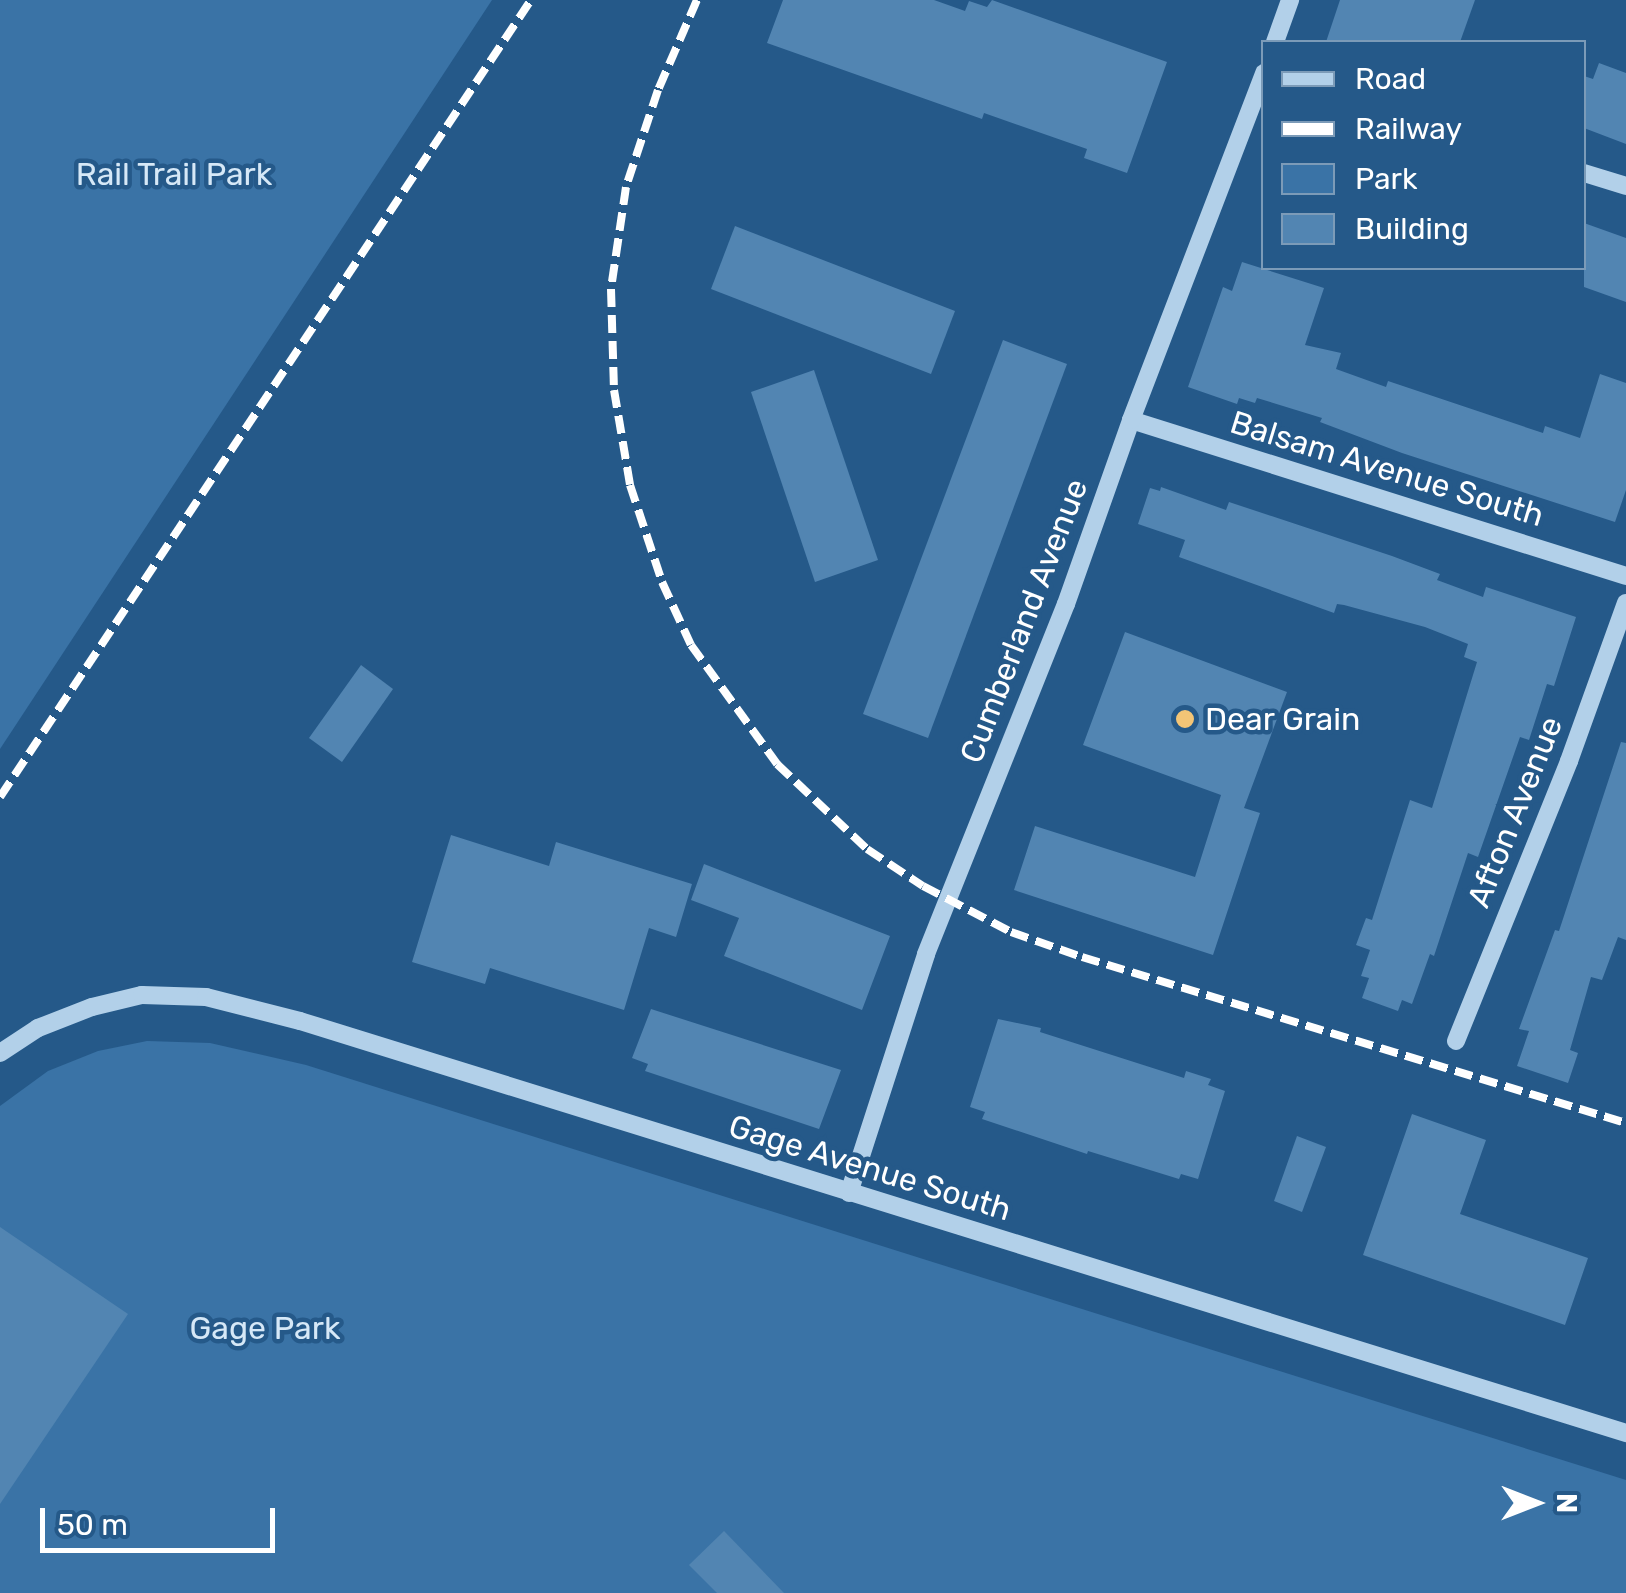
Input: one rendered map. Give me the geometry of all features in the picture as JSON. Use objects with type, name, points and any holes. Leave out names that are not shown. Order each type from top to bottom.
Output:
[{"type":"street","points":[[1275,40],[1290,0]]},
{"type":"street","name":"Cumberland Avenue","points":[[848,1194],[926,954],[1066,604],[1131,420],[1261,81]]},
{"type":"street","points":[[1586,174],[1626,186]]},
{"type":"street","name":"Balsam Avenue South","points":[[1131,420],[1626,576]]},
{"type":"street","name":"Afton Avenue","points":[[1456,1041],[1569,761],[1626,604]]},
{"type":"street","name":"Gage Avenue South","points":[[0,1052],[38,1028],[92,1007],[142,996],[206,997],[300,1022],[1626,1433]]},
{"type":"green space","name":"Rail Trail Park","points":[[0,0],[492,0],[0,749]]},
{"type":"green space","name":"Gage Park","points":[[147,1041],[210,1043],[306,1065],[1626,1480],[1626,1593],[0,1593],[0,1106],[48,1071],[98,1051]]},
{"type":"building","points":[[783,0],[934,0],[965,11],[969,1],[987,7],[992,0],[1167,62],[1127,173],[1084,158],[1087,149],[984,113],[982,119],[767,43]]},
{"type":"building","points":[[1340,0],[1475,0],[1461,40],[1327,40]]},
{"type":"building","points":[[1599,63],[1626,73],[1626,144],[1586,129],[1586,77],[1593,79]]},
{"type":"building","points":[[1586,224],[1626,238],[1626,302],[1584,287]]},
{"type":"building","points":[[735,226],[955,311],[931,374],[711,289]]},
{"type":"building","points":[[1242,262],[1324,288],[1305,345],[1341,353],[1336,369],[1386,387],[1388,381],[1543,433],[1545,426],[1580,438],[1600,374],[1626,383],[1626,490],[1615,522],[1402,453],[1320,422],[1322,418],[1257,398],[1255,403],[1239,398],[1237,404],[1188,387],[1223,287],[1232,291]]},
{"type":"building","points":[[1003,340],[1067,364],[928,738],[863,714]]},
{"type":"building","points":[[814,370],[878,560],[815,582],[751,392]]},
{"type":"building","points":[[1161,487],[1226,510],[1229,502],[1392,556],[1440,574],[1437,580],[1483,597],[1486,587],[1576,617],[1554,686],[1547,684],[1529,740],[1520,737],[1478,857],[1468,853],[1434,956],[1430,954],[1412,1004],[1402,1000],[1398,1011],[1362,998],[1369,978],[1361,976],[1370,950],[1356,945],[1366,918],[1372,920],[1410,800],[1432,808],[1477,662],[1464,657],[1468,644],[1425,627],[1344,605],[1337,604],[1334,613],[1179,557],[1185,540],[1138,524],[1150,488],[1160,491]]},
{"type":"building","points":[[1125,632],[1287,692],[1244,808],[1260,813],[1213,955],[1014,890],[1035,826],[1195,877],[1221,795],[1083,745]]},
{"type":"building","points":[[361,665],[393,689],[342,762],[309,738]]},
{"type":"building","points":[[1621,742],[1626,743],[1626,940],[1618,937],[1602,980],[1591,977],[1570,1050],[1578,1053],[1568,1083],[1517,1066],[1529,1031],[1519,1029],[1555,930],[1559,931]]},
{"type":"building","points":[[451,835],[549,866],[556,842],[692,884],[676,937],[649,928],[624,1010],[490,968],[485,984],[412,962]]},
{"type":"building","points":[[704,864],[890,936],[862,1010],[724,956],[739,918],[691,900]]},
{"type":"building","points":[[651,1009],[841,1070],[819,1129],[645,1071],[648,1064],[632,1058]]},
{"type":"building","points":[[998,1019],[1041,1028],[1040,1032],[1184,1078],[1186,1071],[1211,1079],[1208,1085],[1225,1091],[1198,1179],[1181,1174],[1179,1179],[1088,1151],[1087,1154],[982,1119],[985,1112],[970,1107]]},
{"type":"building","points":[[1412,1114],[1486,1140],[1460,1214],[1588,1258],[1565,1325],[1363,1255]]},
{"type":"building","points":[[1297,1136],[1326,1147],[1302,1212],[1274,1201]]},
{"type":"building","points":[[0,1227],[128,1314],[0,1504]]},
{"type":"building","points":[[724,1531],[784,1593],[717,1593],[689,1565]]},
{"type":"railway","points":[[0,797],[531,0]]},
{"type":"railway","points":[[697,0],[658,90],[626,187],[611,289],[614,390],[630,485],[662,582],[691,645],[777,764],[867,849],[923,886],[1011,932],[1626,1123]]},
{"type":"place","name":"Dear Grain","points":[[1185,719]]}]
